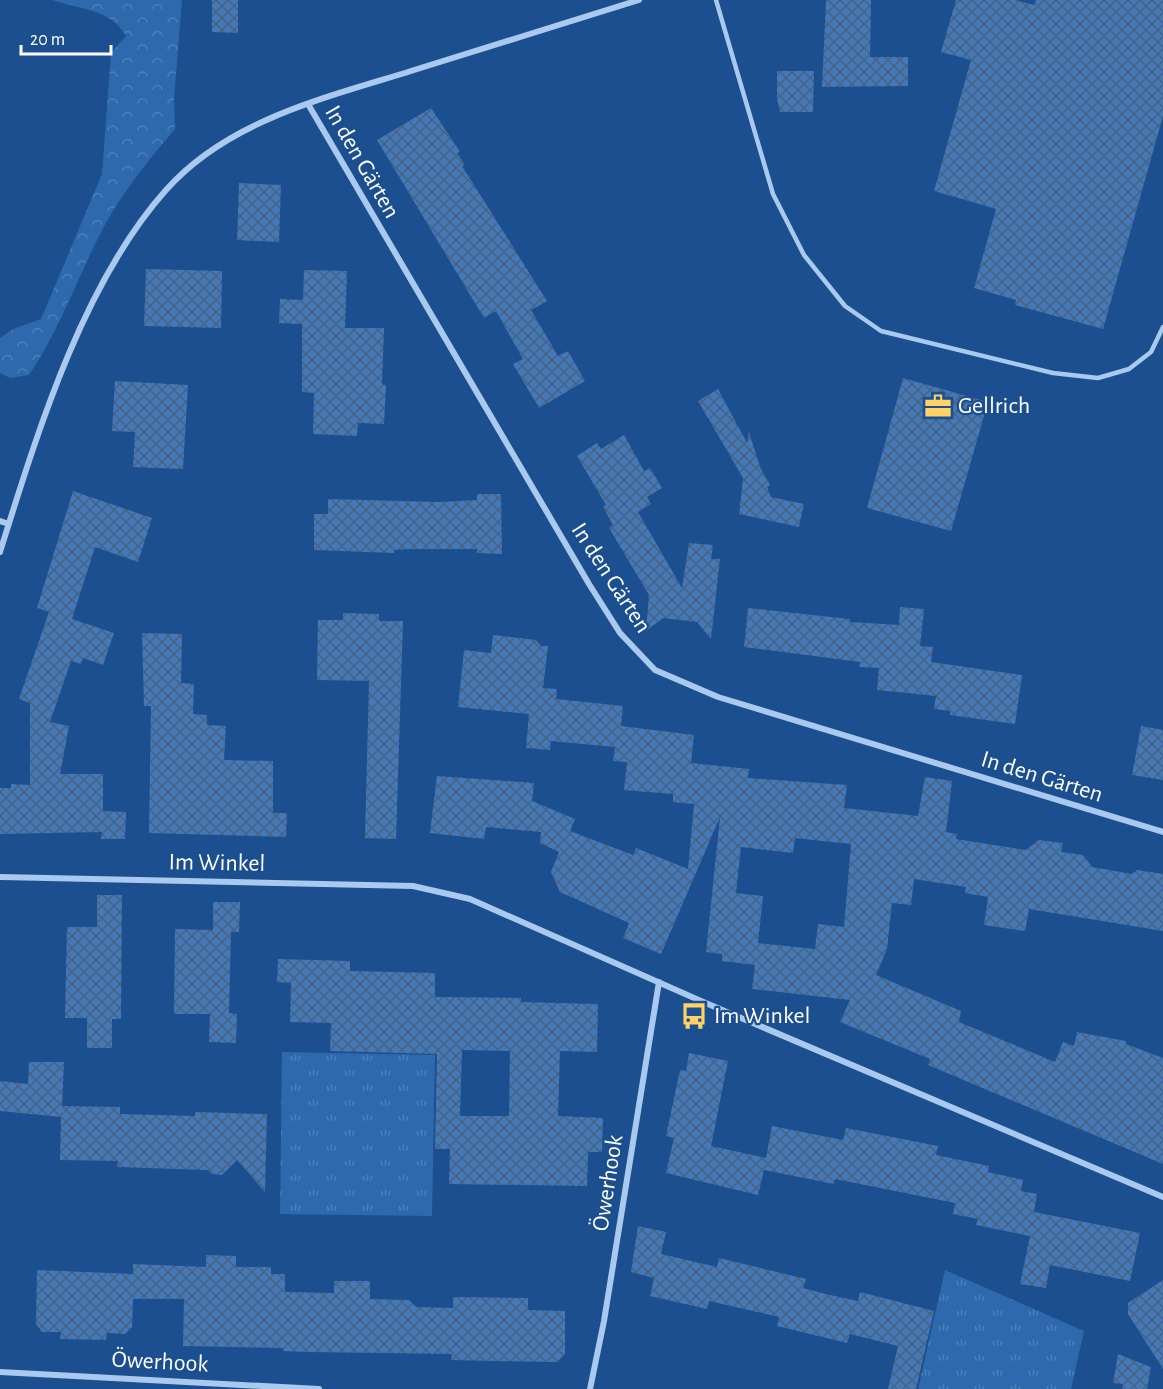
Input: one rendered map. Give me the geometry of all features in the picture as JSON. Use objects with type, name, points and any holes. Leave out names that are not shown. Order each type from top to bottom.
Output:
[{"type":"street","points":[[0,552],[83,322],[126,242],[166,189],[206,154],[244,130],[308,104],[639,0]]},
{"type":"street","name":"In den Gärten","points":[[308,104],[589,584],[620,633],[655,670],[718,697],[1163,832]]},
{"type":"street","points":[[0,521],[9,524]]},
{"type":"street","name":"Im Winkel","points":[[0,877],[413,886],[470,899],[1163,1197]]},
{"type":"street","name":"Öwerhook","points":[[590,1389],[604,1322],[660,982]]},
{"type":"street","name":"Öwerhook","points":[[0,1372],[319,1389]]},
{"type":"lane","points":[[716,0],[773,194],[804,255],[845,306],[881,331],[1053,373],[1098,378],[1129,369],[1151,352],[1163,327]]},
{"type":"green space","points":[[52,0],[182,0],[174,98],[175,129],[126,191],[111,214],[52,336],[29,375],[10,378],[0,373],[0,338],[13,329],[41,319],[102,174],[111,53],[126,36],[120,27],[103,15]]},
{"type":"green space","points":[[282,1052],[435,1055],[432,1216],[280,1214]]},
{"type":"green space","points":[[945,1270],[1084,1331],[1071,1389],[918,1389]]},
{"type":"building","points":[[212,0],[238,0],[238,33],[212,32]]},
{"type":"building","points":[[826,0],[871,0],[870,57],[908,57],[908,86],[822,87]]},
{"type":"building","points":[[956,0],[1015,0],[1034,5],[1036,0],[1163,0],[1163,116],[1103,329],[1015,305],[1016,300],[974,288],[996,209],[934,191],[971,60],[941,52]]},
{"type":"building","points":[[777,71],[814,71],[813,112],[780,112],[777,99]]},
{"type":"building","points":[[431,108],[460,152],[457,153],[465,165],[462,166],[547,301],[531,310],[558,356],[568,351],[585,381],[539,408],[513,364],[523,359],[496,311],[484,318],[377,140]]},
{"type":"building","points":[[239,183],[281,185],[279,242],[237,240]]},
{"type":"building","points":[[146,269],[222,271],[221,328],[144,326]]},
{"type":"building","points":[[304,270],[347,271],[345,328],[384,328],[382,384],[386,385],[384,424],[358,423],[357,436],[313,434],[314,393],[302,392],[302,324],[279,323],[280,299],[303,300]]},
{"type":"building","points":[[903,378],[988,402],[951,531],[867,508]]},
{"type":"building","points":[[115,381],[188,385],[183,469],[133,467],[135,432],[112,431]]},
{"type":"building","points":[[718,389],[747,443],[749,432],[760,467],[770,485],[767,487],[771,497],[804,504],[799,527],[739,514],[743,478],[698,401]]},
{"type":"building","points":[[624,435],[644,471],[650,468],[662,488],[647,497],[651,504],[638,512],[682,588],[689,543],[713,545],[711,559],[720,559],[711,639],[697,622],[663,618],[646,631],[649,595],[609,528],[613,525],[603,507],[606,505],[577,456],[597,443],[601,449]]},
{"type":"building","points":[[73,491],[152,518],[138,562],[95,547],[72,619],[114,633],[103,665],[83,658],[81,664],[71,661],[50,722],[69,726],[60,774],[103,774],[103,811],[126,812],[125,839],[101,839],[102,832],[0,834],[0,788],[11,788],[11,784],[30,785],[30,703],[19,699],[49,612],[37,608]]},
{"type":"building","points":[[477,494],[501,494],[502,554],[477,553],[477,549],[408,549],[394,550],[394,553],[314,550],[314,514],[328,514],[328,499],[439,502],[477,500]]},
{"type":"building","points":[[900,607],[924,609],[920,646],[933,647],[931,662],[1022,675],[1015,724],[950,715],[950,711],[934,709],[936,696],[877,690],[879,668],[859,667],[860,662],[744,647],[748,608],[850,619],[850,622],[899,625]]},
{"type":"building","points":[[343,613],[379,614],[379,621],[403,621],[396,839],[365,838],[369,681],[317,680],[318,620],[343,620]]},
{"type":"building","points":[[142,633],[182,634],[181,683],[194,684],[193,714],[207,715],[207,725],[226,726],[224,760],[273,761],[273,813],[287,813],[286,837],[149,833],[151,706],[144,706]]},
{"type":"building","points":[[493,635],[536,640],[541,646],[548,646],[543,688],[557,689],[556,699],[623,706],[621,726],[694,735],[691,763],[749,769],[748,778],[847,785],[844,808],[918,816],[925,777],[952,781],[946,832],[957,834],[956,839],[1026,850],[1039,840],[1063,843],[1061,852],[1083,855],[1092,867],[1132,874],[1137,870],[1163,874],[1163,931],[1029,909],[1025,931],[984,925],[988,897],[965,893],[966,887],[914,879],[911,905],[892,903],[887,949],[876,975],[961,1011],[959,1022],[1055,1062],[1063,1042],[1074,1046],[1077,1032],[1126,1041],[1126,1044],[1163,1058],[1163,1164],[928,1065],[930,1059],[840,1022],[850,1000],[752,989],[755,965],[722,961],[722,954],[706,952],[720,817],[661,954],[623,938],[629,923],[560,892],[551,872],[559,852],[540,843],[541,832],[486,827],[484,839],[430,833],[437,776],[534,783],[532,801],[575,819],[570,831],[633,855],[636,848],[688,869],[694,804],[673,802],[673,794],[624,790],[627,762],[613,761],[615,747],[551,741],[550,750],[526,748],[529,714],[458,707],[464,650],[491,653]],"holes":[[[795,838],[851,844],[844,927],[818,924],[815,949],[758,943],[763,896],[736,893],[741,847],[793,853]]]},
{"type":"building","points":[[1141,726],[1163,730],[1163,780],[1132,775]]},
{"type":"building","points":[[97,895],[122,895],[121,1019],[112,1019],[112,1048],[87,1048],[87,1018],[65,1018],[67,927],[97,927]]},
{"type":"building","points":[[213,902],[240,902],[239,932],[231,932],[229,1013],[237,1014],[236,1043],[209,1042],[210,1014],[174,1014],[175,929],[213,930]]},
{"type":"building","points":[[278,959],[350,961],[350,971],[435,973],[435,997],[521,998],[521,1002],[598,1004],[597,1052],[560,1051],[558,1116],[603,1118],[602,1152],[588,1152],[587,1186],[449,1184],[450,1149],[435,1149],[437,1054],[330,1051],[331,1023],[290,1022],[291,983],[277,982]],"holes":[[[462,1050],[510,1051],[509,1116],[460,1116]]]},
{"type":"building","points":[[689,1053],[728,1061],[711,1146],[766,1158],[772,1126],[843,1140],[846,1128],[938,1146],[936,1155],[989,1166],[988,1172],[1023,1180],[1021,1191],[1037,1194],[1034,1212],[1140,1233],[1130,1281],[1050,1265],[1046,1288],[1020,1284],[1030,1236],[976,1225],[978,1219],[953,1214],[955,1203],[835,1179],[834,1184],[764,1170],[758,1195],[666,1173],[674,1138],[666,1136],[680,1070],[686,1071]]},
{"type":"building","points":[[29,1062],[64,1062],[62,1106],[120,1107],[120,1114],[195,1116],[195,1112],[267,1114],[265,1192],[237,1160],[222,1175],[212,1174],[208,1170],[117,1167],[118,1161],[60,1160],[61,1117],[0,1111],[0,1081],[28,1084]]},
{"type":"building","points":[[638,1226],[666,1232],[661,1254],[717,1267],[719,1258],[806,1279],[803,1288],[830,1295],[858,1301],[860,1292],[934,1311],[916,1389],[888,1389],[898,1346],[850,1334],[847,1343],[777,1326],[779,1317],[709,1301],[707,1309],[650,1296],[654,1278],[631,1272]]},
{"type":"building","points":[[206,1255],[236,1256],[236,1267],[271,1267],[271,1274],[285,1274],[285,1292],[334,1293],[334,1281],[370,1281],[370,1299],[409,1300],[416,1307],[453,1308],[453,1297],[528,1298],[528,1310],[565,1311],[565,1354],[557,1362],[493,1361],[451,1360],[452,1354],[308,1352],[283,1351],[283,1348],[183,1346],[184,1299],[133,1299],[132,1327],[125,1334],[107,1333],[106,1340],[60,1339],[61,1332],[42,1332],[36,1324],[37,1270],[133,1274],[133,1264],[206,1267]]},
{"type":"building","points":[[1163,1280],[1163,1369],[1128,1314],[1128,1303]]},
{"type":"building","points":[[1118,1354],[1151,1367],[1147,1389],[1122,1389],[1123,1384],[1113,1383]]},
{"type":"place","name":"Gellrich","points":[[938,406]]},
{"type":"place","name":"Im Winkel","points":[[694,1016]]}]
